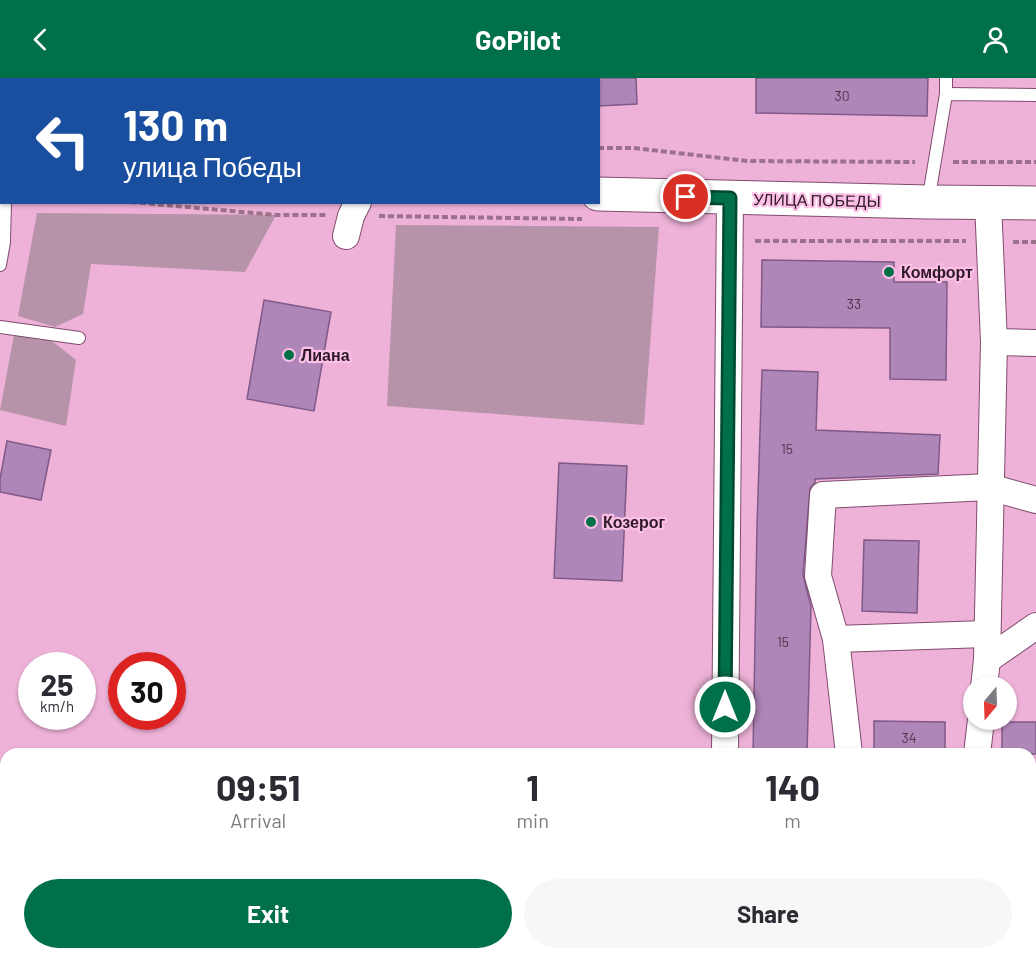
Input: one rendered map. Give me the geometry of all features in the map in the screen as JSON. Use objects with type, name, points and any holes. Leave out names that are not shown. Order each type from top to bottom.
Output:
[{"type":"main road","name":"УЛИЦА ПОБЕДЫ","points":[[591,206],[730,198],[1036,203]]},
{"type":"street","points":[[725,748],[730,198]]},
{"type":"street","points":[[985,676],[994,342],[988,202]]},
{"type":"street","points":[[994,342],[1036,344]]},
{"type":"street","points":[[848,748],[836,639],[819,576],[823,495],[989,487],[1036,500]]},
{"type":"street","points":[[987,660],[1036,626]]},
{"type":"street","points":[[836,639],[986,634]]},
{"type":"street","points":[[978,748],[980,730]]},
{"type":"lane","points":[[928,202],[946,94],[946,78]]},
{"type":"lane","points":[[946,94],[1036,95]]},
{"type":"lane","points":[[0,265],[5,204]]},
{"type":"lane","points":[[0,327],[79,338]]},
{"type":"path","points":[[600,148],[633,148],[748,160],[1036,162]]},
{"type":"path","points":[[155,204],[352,218],[591,206]]},
{"type":"path","points":[[729,234],[753,241],[1036,242]]},
{"type":"shaded area","points":[[37,213],[276,215],[245,272],[91,264],[83,314],[55,327],[18,316]]},
{"type":"shaded area","points":[[396,225],[659,227],[644,425],[387,406]]},
{"type":"shaded area","points":[[14,335],[52,341],[76,360],[66,426],[0,410]]},
{"type":"building","points":[[600,78],[636,78],[637,104],[600,106]]},
{"type":"building","points":[[756,78],[928,78],[927,116],[756,113]]},
{"type":"building","points":[[762,260],[894,262],[894,282],[947,282],[946,380],[890,379],[890,328],[761,327]]},
{"type":"building","name":"Лиана","points":[[264,300],[331,312],[314,411],[247,399]]},
{"type":"building","points":[[762,370],[818,372],[816,430],[940,435],[938,474],[815,479],[815,483],[810,488],[803,575],[811,606],[807,748],[753,748]]},
{"type":"building","points":[[7,441],[51,450],[41,500],[0,492]]},
{"type":"building","name":"Козерог","points":[[559,463],[627,466],[622,581],[554,578]]},
{"type":"building","points":[[864,540],[919,541],[917,613],[862,611]]},
{"type":"building","points":[[874,721],[945,722],[945,748],[874,748]]},
{"type":"building","points":[[1017,722],[1036,722],[1036,748],[1002,748],[1002,730],[1017,730]]},
{"type":"place","name":"Комфорт","points":[[889,272]]},
{"type":"place","name":"Лиана","points":[[289,355]]},
{"type":"place","name":"Козерог","points":[[591,522]]},
{"type":"route","points":[[686,197],[730,198],[725,707]]}]
